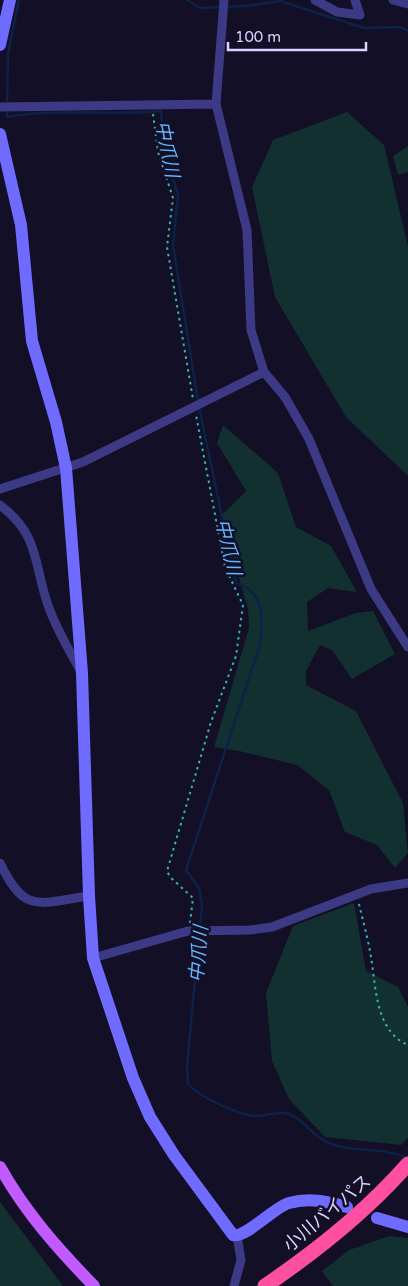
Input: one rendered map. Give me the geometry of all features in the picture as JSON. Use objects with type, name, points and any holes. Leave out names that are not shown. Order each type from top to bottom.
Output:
[{"type":"highway","name":"小川バイパス","points":[[265,1286],[331,1238],[362,1212],[408,1164]]},
{"type":"main road","points":[[0,1167],[11,1186],[53,1244],[94,1286]]},
{"type":"street","points":[[0,45],[10,0]]},
{"type":"street","points":[[224,0],[216,104],[247,230],[251,330],[264,372],[285,397],[309,439],[371,589],[408,647]]},
{"type":"street","points":[[315,0],[337,12],[360,14],[355,0]]},
{"type":"street","points":[[393,0],[408,4]]},
{"type":"street","points":[[0,107],[216,104]]},
{"type":"street","points":[[0,134],[21,225],[32,341],[56,422],[66,468],[82,673],[89,896],[93,958],[133,1078],[150,1117],[227,1229],[237,1236],[240,1260],[234,1286]]},
{"type":"street","points":[[0,489],[83,462],[264,372]]},
{"type":"street","points":[[0,505],[20,522],[31,542],[48,606],[60,636],[82,673]]},
{"type":"street","points":[[0,863],[10,884],[20,896],[31,901],[44,902],[89,896]]},
{"type":"street","points":[[93,958],[188,931],[250,930],[272,927],[371,889],[408,883]]},
{"type":"street","points":[[237,1236],[277,1207],[289,1203],[317,1200],[348,1207]]},
{"type":"street","points":[[377,1218],[408,1227]]},
{"type":"path","points":[[152,104],[158,152],[173,198],[167,247],[195,406],[225,567],[242,605],[236,656],[211,722],[167,871],[170,877],[193,898],[194,906],[188,931]]},
{"type":"path","points":[[357,895],[371,957],[376,995],[388,1027],[401,1042],[408,1045]]},
{"type":"green space","points":[[347,112],[384,145],[408,246],[408,476],[346,417],[275,297],[252,187],[273,140]]},
{"type":"green space","points":[[408,146],[408,172],[398,175],[393,156]]},
{"type":"green space","points":[[223,425],[278,473],[296,527],[331,546],[357,592],[328,588],[307,602],[308,631],[356,613],[373,611],[395,654],[352,679],[332,650],[320,645],[306,671],[306,685],[356,711],[403,803],[408,853],[395,868],[377,845],[345,832],[329,790],[297,765],[214,747],[249,628],[248,609],[221,516],[246,491],[217,443]]},
{"type":"green space","points":[[354,903],[366,971],[398,987],[408,1007],[408,1138],[401,1145],[325,1137],[289,1099],[272,1061],[266,993],[293,926]]},
{"type":"green space","points":[[0,1202],[63,1286],[0,1286]]},
{"type":"green space","points":[[389,1236],[408,1238],[408,1286],[333,1286],[322,1271],[349,1250]]},
{"type":"waterway","name":"中爪川","points":[[7,104],[8,54],[19,0]]},
{"type":"waterway","points":[[187,0],[200,8],[245,6],[280,1],[364,28],[400,27],[408,31]]},
{"type":"waterway","name":"中爪川","points":[[7,109],[7,117],[64,112],[122,113],[161,111],[165,154],[178,195],[173,245],[198,401]]},
{"type":"waterway","name":"中爪川","points":[[199,407],[236,583],[249,589],[258,602],[261,634],[259,648],[186,870],[199,888],[202,905],[187,1066],[188,1084],[210,1100],[240,1113],[256,1116],[280,1113],[289,1114],[301,1121],[321,1139],[337,1146],[388,1152],[408,1158]]}]
